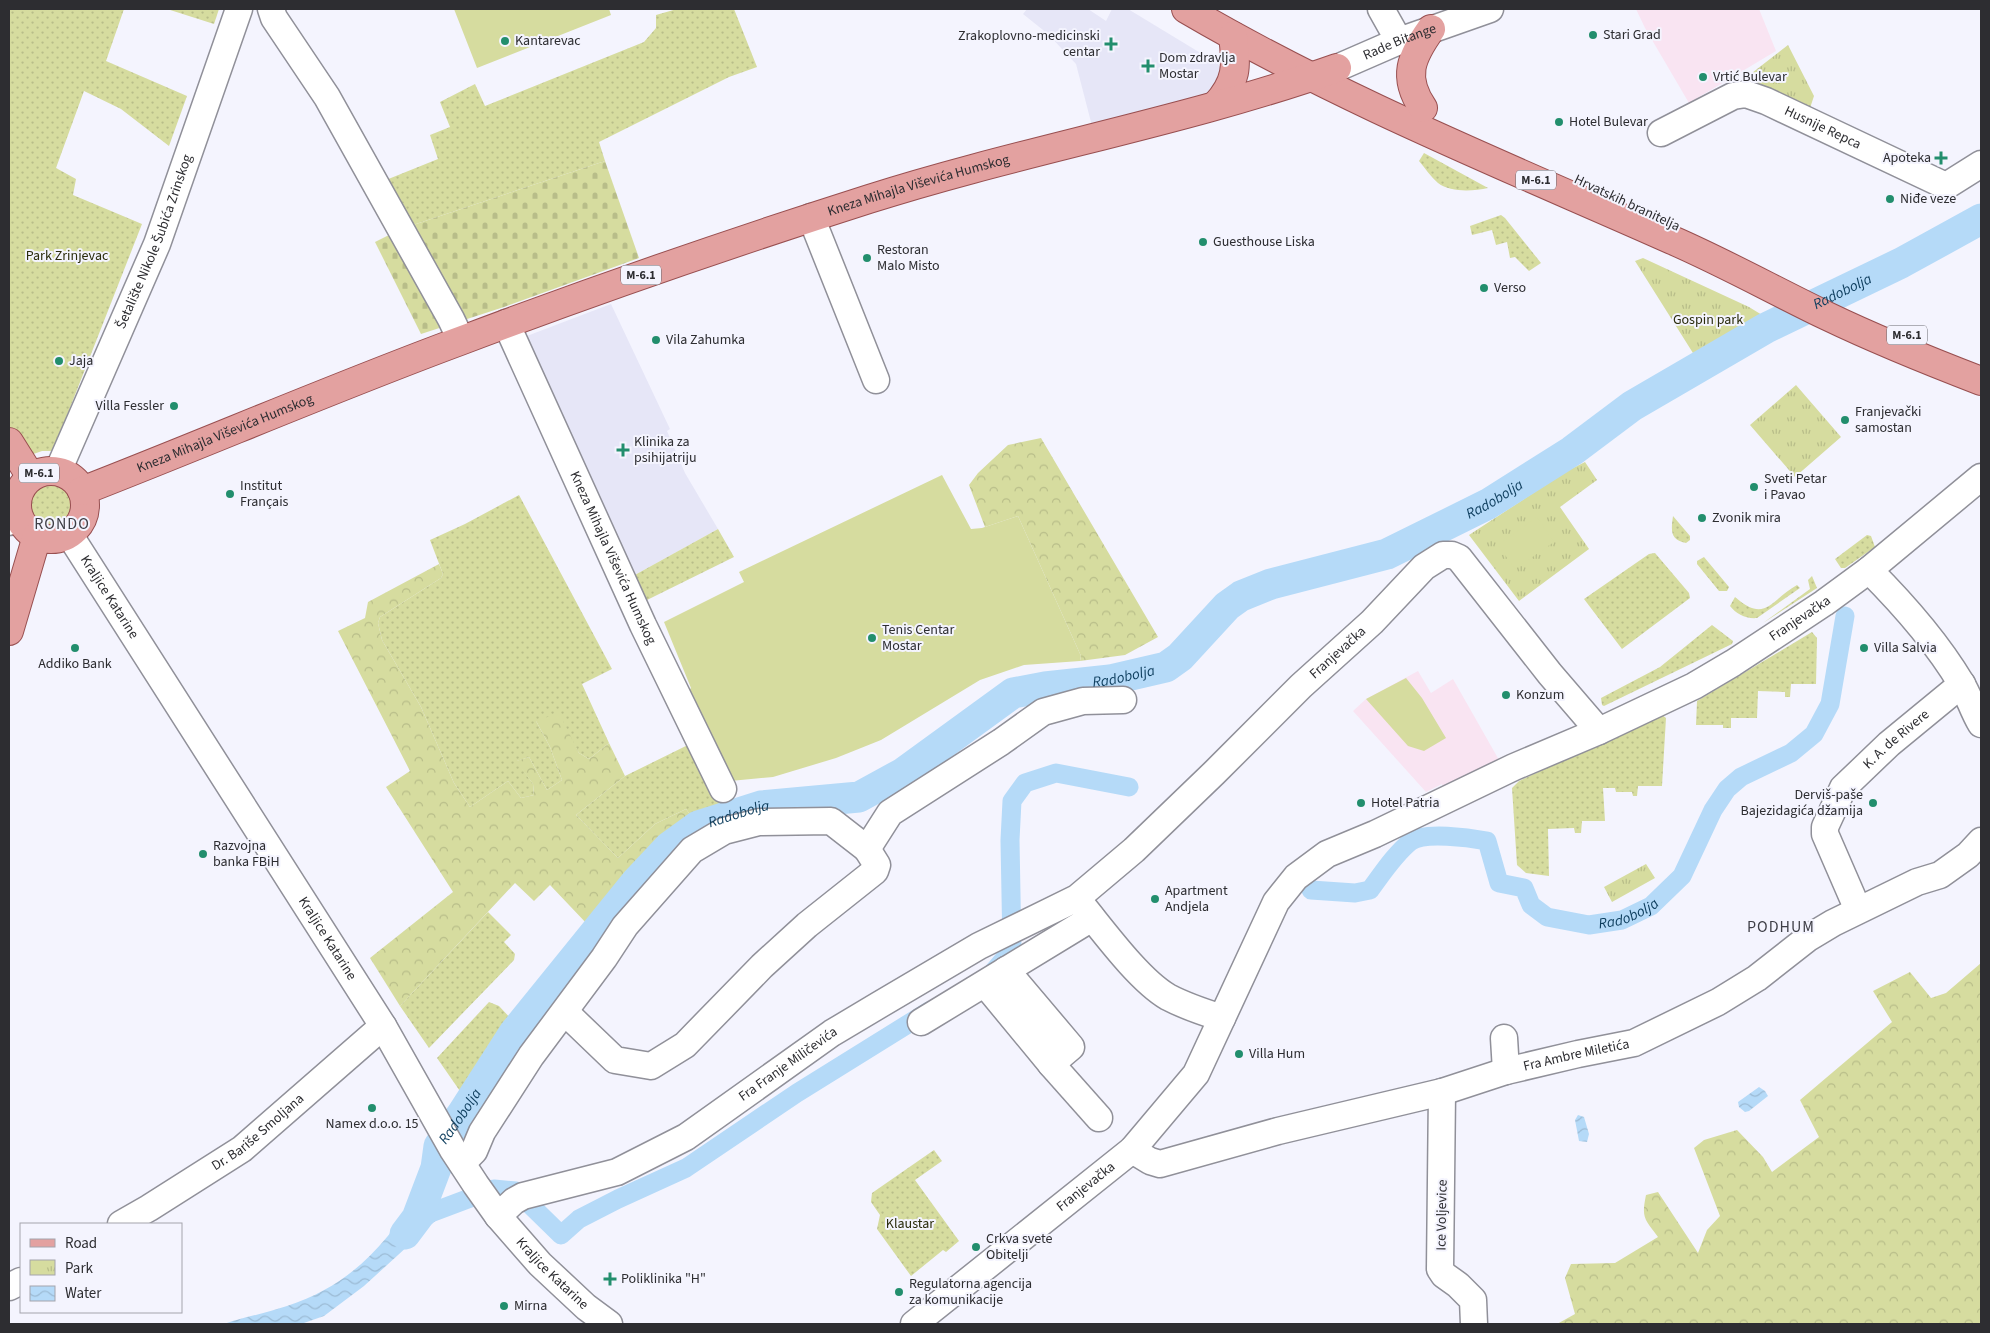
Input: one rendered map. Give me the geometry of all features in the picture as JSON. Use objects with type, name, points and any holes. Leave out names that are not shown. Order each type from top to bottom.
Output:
[{"type":"main road","points":[[1186,9],[1232,36],[1311,77]]},
{"type":"main road","name":"Hrvatskih branitelja","points":[[1221,9],[1337,68],[1766,276]]},
{"type":"main road","points":[[1422,108],[1412,90],[1410,75],[1413,59],[1431,29]]},
{"type":"main road","points":[[1216,105],[1226,94],[1233,78],[1236,60],[1232,36]]},
{"type":"main road","name":"Kneza Mihajla Viševića Humskog","points":[[82,492],[461,340],[640,275],[812,217],[953,174],[1216,105],[1337,68]]},
{"type":"main road","name":"M-6.1","points":[[1311,77],[1525,176],[1705,254],[1766,276],[1830,308],[1904,350],[1981,381]]},
{"type":"main road","name":"M-6.1","points":[[1830,308],[1901,333],[1981,366]]},
{"type":"main road","points":[[9,442],[31,477]]},
{"type":"main road","name":"M-6.1","points":[[37,536],[13,518],[20,490],[31,477],[39,473],[58,471],[73,478],[82,492]]},
{"type":"main road","points":[[9,631],[37,536],[50,539],[63,537],[75,529],[84,515],[82,492]]},
{"type":"street","name":"Šetalište Nikole Šubića Zrinskog","points":[[58,471],[157,244],[239,9]]},
{"type":"street","points":[[271,9],[274,18],[327,97],[452,319],[461,340]]},
{"type":"street","points":[[1381,9],[1399,41]]},
{"type":"street","name":"Rade Bitange","points":[[1337,68],[1399,41],[1490,9]]},
{"type":"street","name":"Husnije Repca","points":[[1661,133],[1733,96],[1746,94],[1766,101],[1946,186],[1981,164]]},
{"type":"street","points":[[812,217],[876,380]]},
{"type":"street","name":"Kneza Mihajla Viševića Humskog","points":[[506,324],[643,625],[723,788]]},
{"type":"street","name":"Franjevačka","points":[[914,1324],[1132,1150],[1196,1074],[1276,902],[1296,877],[1327,854],[1375,834],[1514,767],[1599,731],[1694,686],[1733,663],[1824,603],[1869,570],[1981,477]]},
{"type":"street","name":"Kraljice Katarine","points":[[69,534],[383,1026],[457,1157],[476,1185],[502,1209],[540,1264],[586,1307],[609,1324]]},
{"type":"street","name":"Franjevačka","points":[[920,1022],[996,977],[1084,908],[1134,850],[1214,774],[1267,719],[1372,622],[1424,567],[1443,555],[1452,555],[1459,558],[1550,674],[1599,731]]},
{"type":"street","points":[[1869,570],[1892,592],[1938,647],[1962,684],[1981,724]]},
{"type":"street","name":"K. A. de Rivere","points":[[1858,910],[1825,834],[1825,827],[1843,788],[1895,738],[1962,684]]},
{"type":"street","points":[[867,849],[890,813],[1001,742],[1043,712],[1082,701],[1123,700]]},
{"type":"street","points":[[457,1157],[474,1151],[482,1132],[531,1056],[604,958],[625,926],[692,850],[724,831],[759,822],[831,821],[867,849],[877,865],[875,871],[807,925],[769,960],[685,1045],[650,1066],[615,1060],[564,1012]]},
{"type":"street","name":"Fra Ambre Miletića","points":[[1132,1150],[1150,1161],[1160,1164],[1278,1131],[1442,1092],[1506,1070],[1634,1043],[1656,1034],[1718,1002],[1757,978],[1808,938],[1858,910],[1917,882],[1940,875],[1968,855],[1981,841]]},
{"type":"street","points":[[1084,908],[1146,979],[1166,996],[1187,1006],[1222,1018]]},
{"type":"street","name":"Fra Franje Miličevića","points":[[502,1209],[539,1193],[617,1172],[686,1138],[832,1034],[979,946],[1011,930],[1084,908]]},
{"type":"street","points":[[996,977],[1071,1047],[1051,1064],[1099,1118]]},
{"type":"street","name":"Dr. Bariše Smoljana","points":[[123,1223],[242,1148],[383,1026]]},
{"type":"street","points":[[1504,1038],[1506,1070]]},
{"type":"street","name":"Ice Voljevice","points":[[1442,1092],[1440,1268],[1444,1275],[1458,1285],[1473,1300],[1474,1324]]},
{"type":"shaded area","name":"Dom zdravlja Mostar","points":[[1027,9],[1088,9],[1106,21],[1112,9],[1128,9],[1217,63],[1221,68],[1220,80],[1206,98],[1092,126],[1076,64],[1048,34],[1023,14]]},
{"type":"shaded area","name":"Vrtić Bulevar","points":[[1636,9],[1759,9],[1776,51],[1689,103]]},
{"type":"shaded area","name":"Klinika za psihijatriju","points":[[611,304],[670,429],[667,431],[685,473],[718,529],[633,576],[519,339]]},
{"type":"shaded area","points":[[1418,671],[1431,693],[1453,679],[1499,760],[1443,788],[1442,784],[1426,792],[1353,711],[1366,699]]},
{"type":"green space","name":"Park Zrinjevac","points":[[9,9],[124,9],[106,61],[187,96],[169,146],[121,109],[84,91],[56,168],[76,179],[73,195],[142,224],[53,451],[42,451],[25,457],[9,442]]},
{"type":"green space","points":[[167,9],[219,9],[214,24]]},
{"type":"green space","name":"Kantarevac","points":[[454,9],[609,9],[611,15],[477,68]]},
{"type":"green space","points":[[677,9],[734,9],[757,67],[729,77],[599,142],[605,161],[401,229],[376,184],[438,159],[430,135],[450,127],[440,102],[475,84],[485,106],[644,42],[656,28],[656,15]]},
{"type":"green space","points":[[1788,45],[1814,96],[1807,117],[1743,89],[1748,76]]},
{"type":"green space","points":[[1424,153],[1488,188],[1456,190],[1443,186],[1435,181],[1419,161]]},
{"type":"green space","points":[[605,161],[639,258],[504,307],[421,334],[375,242],[401,229]]},
{"type":"green space","points":[[1501,215],[1541,263],[1529,271],[1515,257],[1510,258],[1507,242],[1496,245],[1492,230],[1472,235],[1470,226]]},
{"type":"green space","name":"Gospin park","points":[[1643,258],[1749,307],[1767,318],[1698,361],[1635,261]]},
{"type":"green space","points":[[1796,385],[1841,437],[1795,477],[1750,425]]},
{"type":"green space","points":[[1041,438],[1158,637],[1125,655],[1080,661],[1081,656],[1018,516],[985,527],[969,485],[978,473],[1008,445]]},
{"type":"green space","points":[[1585,462],[1597,480],[1560,507],[1589,549],[1519,601],[1469,535],[1567,471]]},
{"type":"green space","name":"Tenis Centar Mostar","points":[[942,475],[971,529],[982,528],[1018,516],[1081,656],[1080,661],[1024,665],[980,680],[881,740],[836,758],[773,777],[720,782],[680,700],[691,688],[664,622],[744,582],[739,572]]},
{"type":"green space","name":"RONDO","points":[[51,483],[66,489],[72,504],[66,519],[51,525],[36,519],[30,504],[36,489]]},
{"type":"green space","points":[[519,495],[612,669],[582,684],[609,743],[589,759],[579,753],[570,738],[536,721],[550,747],[562,780],[547,790],[529,757],[517,761],[533,784],[534,795],[521,798],[508,781],[470,807],[454,783],[421,707],[382,640],[378,623],[380,617],[441,578],[443,574],[430,540],[465,524]]},
{"type":"green space","points":[[1673,516],[1690,536],[1690,540],[1686,543],[1674,537]]},
{"type":"green space","points":[[1537,517],[1554,542],[1515,569],[1498,545]]},
{"type":"green space","points":[[718,529],[734,557],[647,600],[633,576]]},
{"type":"green space","points":[[1867,535],[1871,536],[1875,547],[1845,568],[1841,568],[1835,559]]},
{"type":"green space","points":[[1655,553],[1689,593],[1690,598],[1622,649],[1584,599],[1649,554]]},
{"type":"green space","points":[[1704,557],[1729,587],[1727,591],[1719,591],[1697,564],[1697,561]]},
{"type":"green space","points":[[439,564],[443,574],[441,578],[380,617],[378,623],[382,640],[421,707],[454,783],[470,807],[508,781],[521,798],[534,795],[533,784],[516,761],[529,757],[547,790],[562,780],[550,747],[536,721],[559,713],[579,753],[589,759],[609,743],[625,776],[576,815],[618,858],[655,824],[686,809],[694,820],[642,862],[608,895],[588,925],[550,885],[534,901],[515,883],[400,1006],[370,958],[453,892],[386,787],[410,771],[338,631],[365,618],[368,602]]},
{"type":"green space","points":[[1812,576],[1817,588],[1763,623],[1810,589],[1808,580]]},
{"type":"green space","points":[[1797,585],[1800,588],[1757,618],[1749,618],[1742,615],[1730,606],[1735,597],[1754,609],[1768,607]]},
{"type":"green space","points":[[1712,625],[1733,641],[1732,644],[1604,706],[1602,705],[1601,698],[1660,667]]},
{"type":"green space","points":[[1812,632],[1817,638],[1816,684],[1791,684],[1790,697],[1785,697],[1785,692],[1758,691],[1757,718],[1731,718],[1731,728],[1723,728],[1723,725],[1696,725],[1697,701]]},
{"type":"green space","points":[[1406,678],[1422,698],[1446,738],[1424,751],[1408,746],[1366,699]]},
{"type":"green space","points":[[1661,714],[1666,718],[1662,786],[1638,786],[1637,796],[1633,796],[1632,792],[1616,792],[1615,788],[1603,788],[1605,821],[1582,821],[1581,833],[1575,833],[1574,828],[1548,829],[1549,876],[1526,873],[1517,865],[1512,788],[1519,781]]},
{"type":"green space","points":[[696,741],[724,805],[694,820],[686,809],[655,824],[618,858],[576,815],[625,776]]},
{"type":"green space","points":[[1646,864],[1655,878],[1612,902],[1604,887]]},
{"type":"green space","points":[[488,912],[511,935],[504,942],[515,954],[514,960],[429,1048],[400,1006]]},
{"type":"green space","points":[[1981,963],[1981,1324],[1557,1324],[1575,1314],[1565,1278],[1571,1264],[1615,1263],[1658,1237],[1645,1218],[1646,1195],[1658,1192],[1698,1253],[1707,1230],[1720,1216],[1694,1148],[1704,1140],[1737,1130],[1763,1157],[1772,1172],[1819,1137],[1800,1100],[1892,1022],[1873,991],[1910,972],[1931,998],[1946,993]]},
{"type":"green space","points":[[489,1002],[499,1006],[512,1020],[502,1032],[462,1094],[437,1058]]},
{"type":"green space","name":"Klaustar","points":[[934,1150],[942,1161],[915,1180],[959,1241],[946,1252],[943,1250],[911,1276],[877,1229],[880,1215],[871,1202],[872,1193]]},
{"type":"water","points":[[1759,1087],[1768,1096],[1745,1112],[1739,1107],[1738,1102]]},
{"type":"water","points":[[1578,1115],[1584,1117],[1589,1134],[1587,1142],[1579,1141],[1575,1120]]},
{"type":"water","points":[[420,1192],[443,1214],[364,1286],[324,1316],[301,1324],[224,1324],[310,1297],[348,1275],[393,1230]]},
{"type":"waterway","name":"Radobolja","points":[[405,1234],[417,1218],[436,1168],[439,1146],[514,1033],[637,881],[669,847],[698,826],[761,806],[859,797],[903,773],[1013,693],[1045,687],[1110,680],[1166,667],[1180,657],[1227,606],[1241,596],[1271,584],[1387,554],[1488,504],[1572,451],[1632,406],[1766,328],[1901,263],[1981,219]]},
{"type":"waterway","name":"Radobolja","points":[[1311,890],[1355,893],[1370,890],[1393,859],[1410,842],[1425,837],[1447,836],[1487,841],[1499,883],[1524,888],[1531,905],[1547,917],[1589,925],[1622,920],[1651,906],[1682,876],[1713,810],[1727,789],[1741,777],[1791,753],[1814,734],[1830,704],[1845,616]]},
{"type":"waterway","name":"Radobolja","points":[[993,972],[1012,950],[1010,840],[1012,801],[1025,783],[1056,773],[1129,787]]},
{"type":"waterway","name":"Radobolja","points":[[417,1218],[494,1189],[516,1191],[561,1235],[579,1219],[686,1168],[797,1093],[929,1011]]},
{"type":"place","name":"Stari Grad","points":[[1593,35]]},
{"type":"place","name":"Kantarevac","points":[[505,41]]},
{"type":"place","name":"Zrakoplovno-medicinski centar","points":[[1111,44]]},
{"type":"place","name":"Dom zdravlja Mostar","points":[[1148,66]]},
{"type":"place","name":"Vrtić Bulevar","points":[[1703,77]]},
{"type":"place","name":"Hotel Bulevar","points":[[1559,122]]},
{"type":"place","name":"Apoteka","points":[[1941,158]]},
{"type":"place","name":"Niđe veze","points":[[1890,199]]},
{"type":"place","name":"Guesthouse Liska","points":[[1203,242]]},
{"type":"place","name":"Restoran Malo Misto","points":[[867,258]]},
{"type":"place","name":"Verso","points":[[1484,288]]},
{"type":"place","name":"Vila Zahumka","points":[[656,340]]},
{"type":"place","name":"Jaja","points":[[59,361]]},
{"type":"place","name":"Villa Fessler","points":[[174,406]]},
{"type":"place","name":"Franjevački samostan","points":[[1845,420]]},
{"type":"place","name":"Klinika za psihijatriju","points":[[623,450]]},
{"type":"place","name":"Sveti Petar i Pavao","points":[[1754,487]]},
{"type":"place","name":"Institut Français","points":[[230,494]]},
{"type":"place","name":"Zvonik mira","points":[[1702,518]]},
{"type":"place","name":"Tenis Centar Mostar","points":[[872,638]]},
{"type":"place","name":"Addiko Bank","points":[[75,648]]},
{"type":"place","name":"Villa Salvia","points":[[1864,648]]},
{"type":"place","name":"Konzum","points":[[1506,695]]},
{"type":"place","name":"Hotel Patria","points":[[1361,803]]},
{"type":"place","name":"Derviš-paše Bajezidagića džamija","points":[[1873,803]]},
{"type":"place","name":"Razvojna banka FBiH","points":[[203,854]]},
{"type":"place","name":"Apartment Andjela","points":[[1155,899]]},
{"type":"place","name":"Villa Hum","points":[[1239,1054]]},
{"type":"place","name":"Namex d.o.o. 15","points":[[372,1108]]},
{"type":"place","name":"Crkva svete Obitelji","points":[[976,1247]]},
{"type":"place","name":"Poliklinika \"H\"","points":[[610,1279]]},
{"type":"place","name":"Regulatorna agencija za komunikacije","points":[[899,1292]]},
{"type":"place","name":"Mirna","points":[[504,1306]]},
{"type":"district","name":"RONDO","points":[[62,524]]},
{"type":"district","name":"PODHUM","points":[[1781,927]]}]
